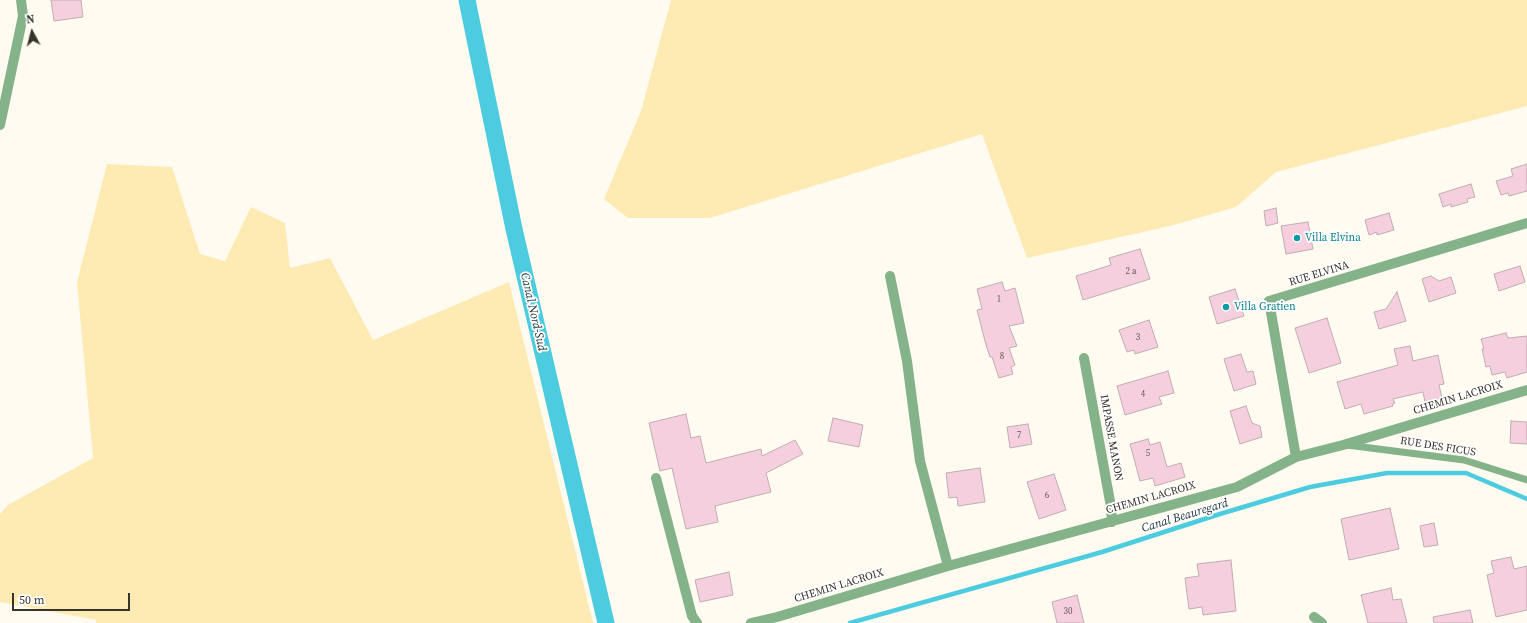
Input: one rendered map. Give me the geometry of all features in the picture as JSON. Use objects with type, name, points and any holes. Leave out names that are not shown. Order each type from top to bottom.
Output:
[{"type":"street","points":[[0,125],[23,16],[22,0]]},
{"type":"street","name":"RUE ELVINA","points":[[1296,457],[1269,301],[1527,223]]},
{"type":"street","points":[[890,276],[907,361],[920,461],[948,566]]},
{"type":"street","name":"IMPASSE MANON","points":[[1084,358],[1111,508],[1112,522]]},
{"type":"street","name":"CHEMIN LACROIX","points":[[751,623],[777,617],[948,566],[1238,487],[1296,457],[1343,445],[1527,390]]},
{"type":"street","points":[[656,478],[692,616],[697,623]]},
{"type":"lane","name":"RUE DES FICUS","points":[[1343,445],[1464,460],[1527,480]]},
{"type":"shaded area","points":[[671,0],[1527,0],[1527,106],[1276,172],[1236,207],[1170,226],[1027,258],[982,134],[710,218],[628,218],[604,199],[641,111]]},
{"type":"shaded area","points":[[107,164],[172,167],[200,254],[225,261],[251,207],[285,223],[290,268],[330,258],[373,340],[509,282],[593,623],[96,623],[96,620],[0,602],[0,514],[8,505],[93,458],[77,282]]},
{"type":"building","points":[[51,0],[81,0],[83,17],[54,21]]},
{"type":"building","points":[[1527,164],[1527,191],[1509,196],[1508,193],[1501,195],[1496,181],[1513,176],[1511,169]]},
{"type":"building","points":[[1471,184],[1475,197],[1467,199],[1468,202],[1451,207],[1451,204],[1443,207],[1439,194]]},
{"type":"building","points":[[1276,208],[1278,223],[1266,226],[1264,211]]},
{"type":"building","points":[[1389,213],[1394,230],[1377,235],[1377,232],[1369,235],[1365,220]]},
{"type":"building","name":"Villa Elvina","points":[[1308,222],[1313,249],[1286,254],[1281,226]]},
{"type":"building","points":[[1140,249],[1150,279],[1083,300],[1076,276],[1111,265],[1109,258]]},
{"type":"building","points":[[1520,266],[1525,282],[1499,291],[1494,274]]},
{"type":"building","points":[[1431,276],[1439,281],[1451,277],[1456,293],[1429,302],[1422,279]]},
{"type":"building","points":[[1002,282],[1005,291],[1015,288],[1024,323],[1009,326],[1017,346],[1009,348],[1015,365],[1011,367],[1013,374],[999,378],[986,345],[977,310],[982,309],[977,289]]},
{"type":"building","name":"Villa Gratien","points":[[1235,289],[1244,316],[1217,324],[1209,297]]},
{"type":"building","points":[[1397,292],[1406,321],[1379,329],[1374,312],[1386,309]]},
{"type":"building","points":[[1327,318],[1341,363],[1309,373],[1295,328]]},
{"type":"building","points":[[1149,320],[1158,347],[1135,354],[1134,350],[1127,352],[1119,330]]},
{"type":"building","points":[[1506,333],[1508,338],[1527,336],[1527,372],[1507,378],[1505,372],[1492,375],[1490,366],[1486,367],[1481,339]]},
{"type":"building","points":[[1410,346],[1413,361],[1438,355],[1444,384],[1439,385],[1442,398],[1425,402],[1423,392],[1393,399],[1395,403],[1393,403],[1393,406],[1364,414],[1361,404],[1345,409],[1337,382],[1398,365],[1394,349]]},
{"type":"building","points":[[1241,354],[1247,372],[1253,371],[1256,384],[1234,391],[1224,359]]},
{"type":"building","points":[[1168,371],[1174,393],[1159,397],[1162,404],[1125,415],[1117,386]]},
{"type":"building","points":[[1246,406],[1252,423],[1260,426],[1262,437],[1240,444],[1230,411]]},
{"type":"building","points":[[686,414],[691,438],[700,436],[706,463],[761,449],[762,456],[795,440],[803,454],[766,473],[771,492],[715,506],[718,522],[686,529],[672,468],[660,471],[649,423]]},
{"type":"building","points":[[833,418],[863,425],[859,447],[828,441]]},
{"type":"building","points":[[1511,421],[1527,422],[1527,444],[1510,443]]},
{"type":"building","points":[[1028,424],[1032,444],[1010,448],[1007,427]]},
{"type":"building","points":[[1148,439],[1150,445],[1160,442],[1167,467],[1181,463],[1185,477],[1155,486],[1153,478],[1140,481],[1130,444]]},
{"type":"building","points":[[980,468],[985,502],[958,506],[957,497],[949,498],[946,473]]},
{"type":"building","points":[[1054,474],[1066,510],[1039,519],[1027,482]]},
{"type":"building","points":[[1390,508],[1399,549],[1349,560],[1341,519]]},
{"type":"building","points":[[1434,523],[1438,545],[1424,547],[1420,526]]},
{"type":"building","points":[[1511,557],[1514,569],[1527,566],[1527,610],[1496,617],[1487,575],[1494,573],[1491,561]]},
{"type":"building","points":[[1231,560],[1236,611],[1203,615],[1202,607],[1189,609],[1185,578],[1199,576],[1197,564]]},
{"type":"building","points":[[729,572],[733,595],[700,602],[695,580]]},
{"type":"building","points":[[1391,588],[1393,600],[1401,599],[1407,623],[1368,623],[1361,595]]},
{"type":"building","points":[[1077,595],[1084,623],[1057,623],[1052,602]]},
{"type":"building","points":[[1470,610],[1473,623],[1434,623],[1433,617]]},
{"type":"waterway","name":"Canal Nord-Sud","points":[[467,0],[514,229],[606,623]]},
{"type":"waterway","name":"Canal Beauregard","points":[[850,623],[1102,552],[1310,487],[1387,473],[1466,473],[1527,499]]},
{"type":"place","name":"Villa Elvina","points":[[1297,238]]},
{"type":"place","name":"Villa Gratien","points":[[1226,307]]}]
